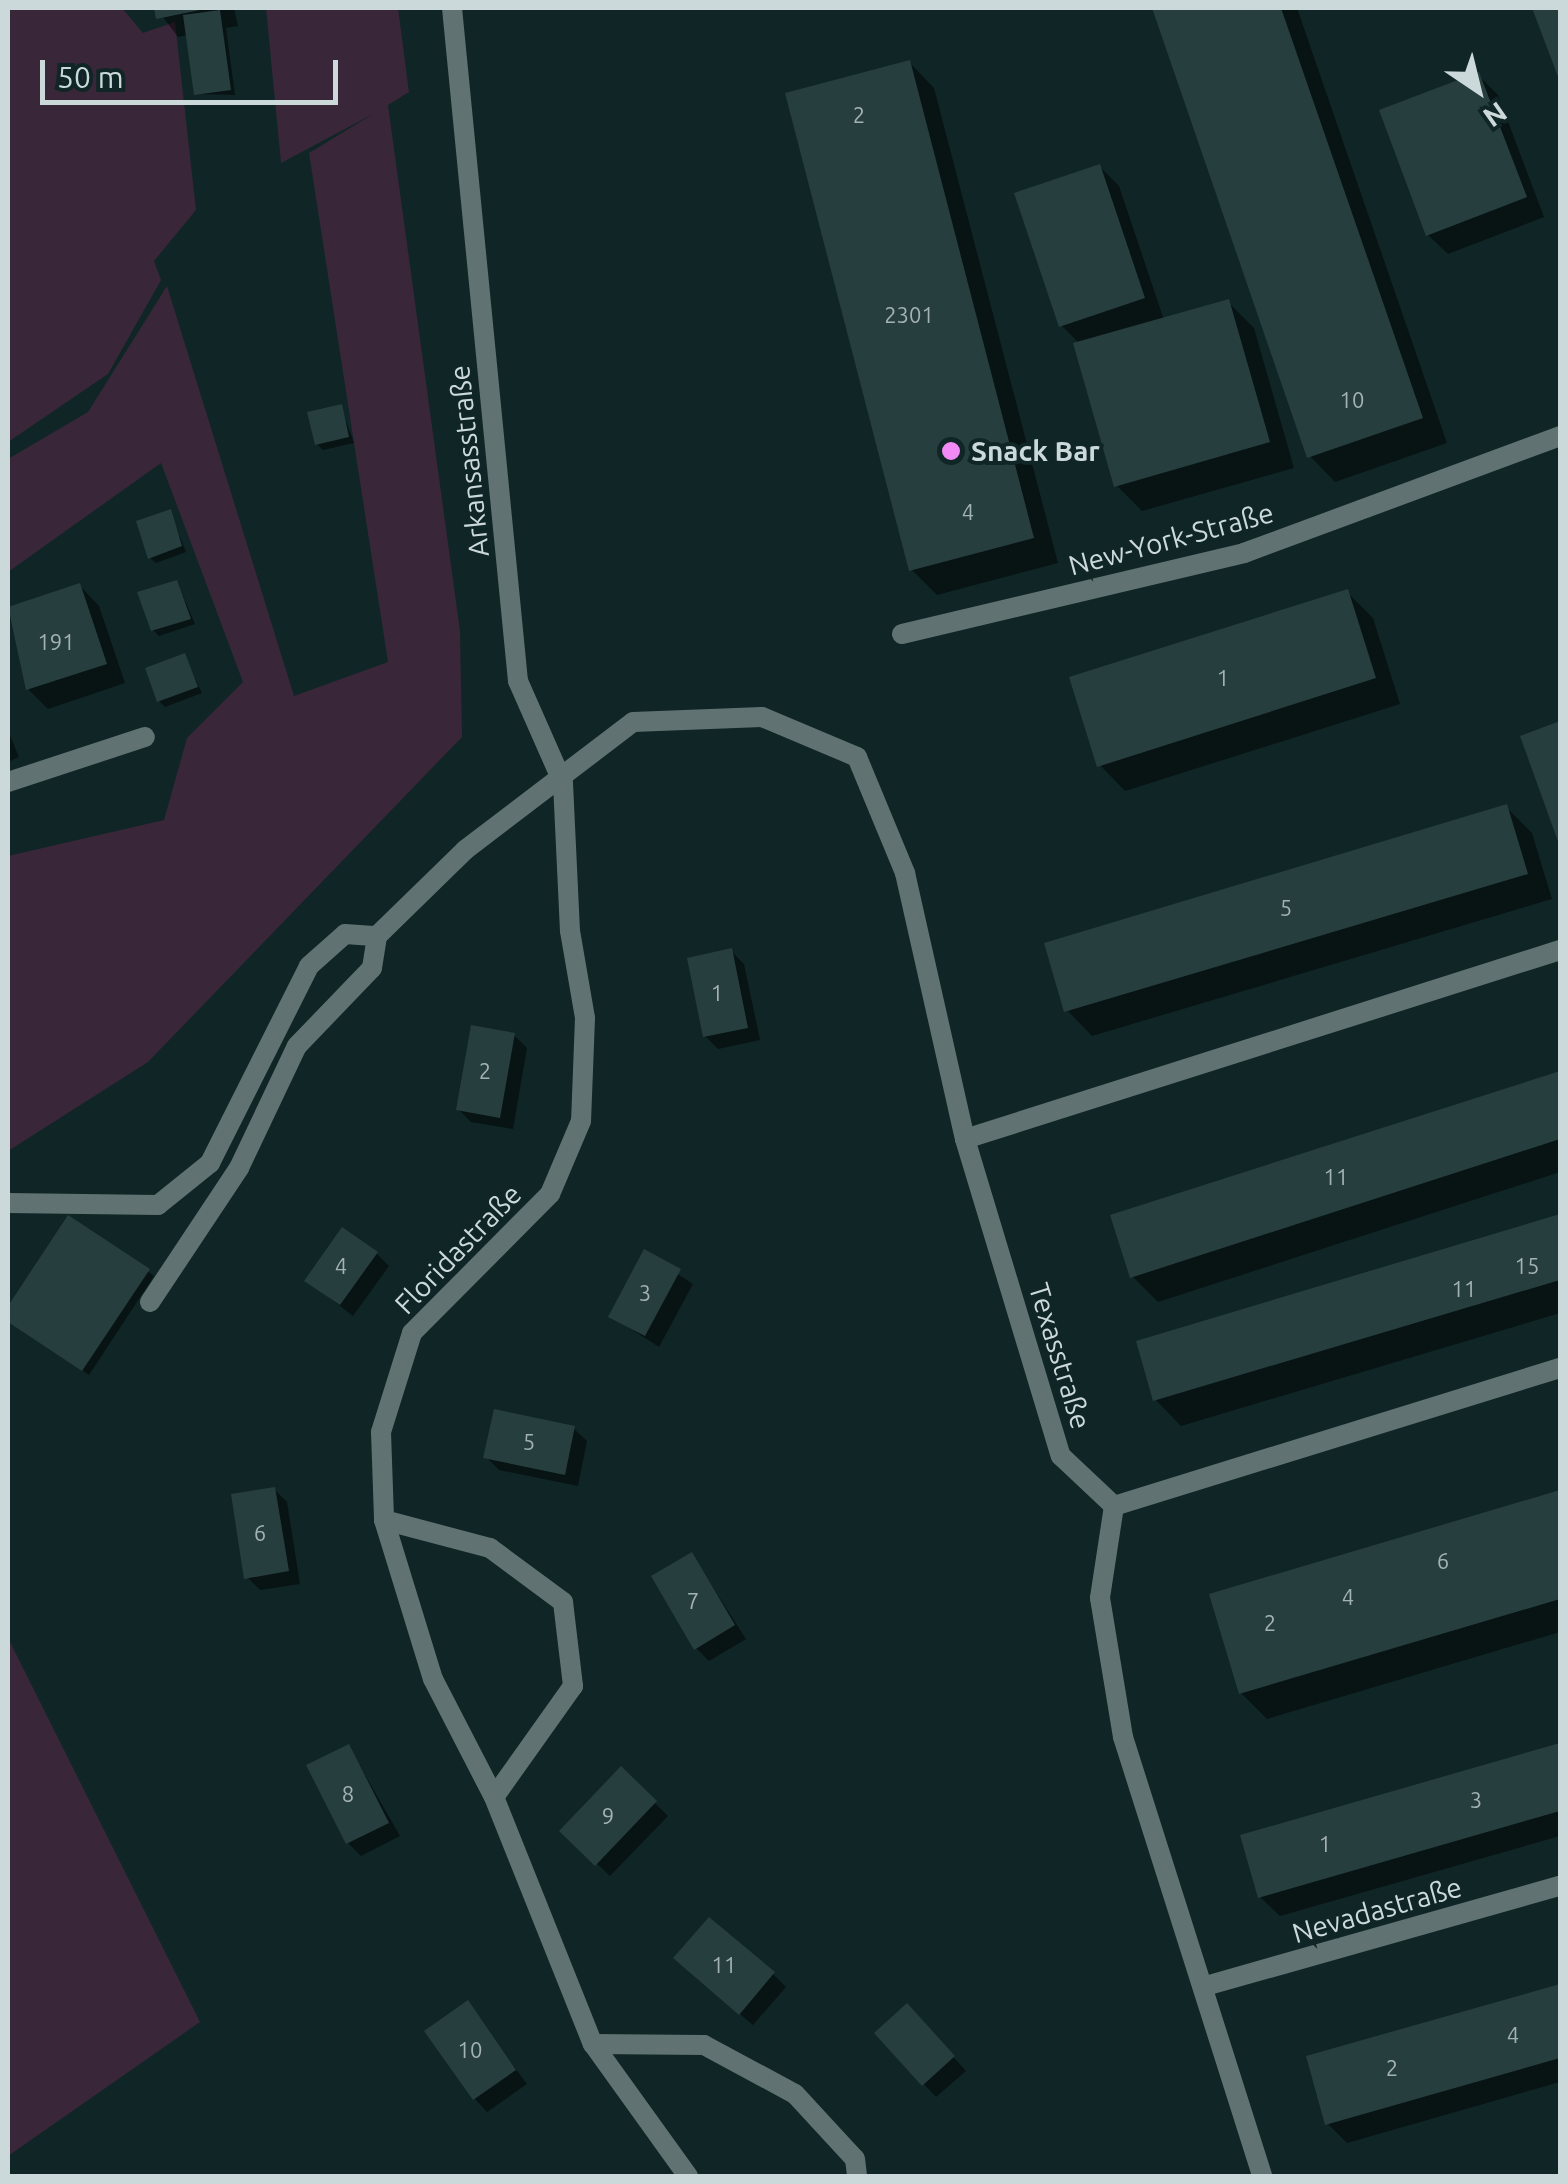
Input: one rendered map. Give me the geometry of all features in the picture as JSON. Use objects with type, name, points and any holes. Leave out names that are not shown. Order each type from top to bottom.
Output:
[{"type":"street","name":"Arkansasstraße","points":[[452,8],[518,680],[563,782]]},
{"type":"street","name":"New-York-Straße","points":[[902,634],[1244,553],[1560,436]]},
{"type":"street","name":"Texasstraße","points":[[563,782],[633,722],[762,717],[857,757],[906,873],[965,1139],[1062,1456],[1114,1506]]},
{"type":"street","points":[[8,782],[144,737]]},
{"type":"street","points":[[150,1302],[239,1168],[297,1046],[372,968],[377,936],[465,850],[563,782]]},
{"type":"street","name":"Floridastraße","points":[[563,782],[570,930],[586,1018],[581,1121],[550,1194],[412,1333],[381,1432],[384,1520],[434,1679],[494,1797],[593,2044],[688,2176]]},
{"type":"street","points":[[8,1203],[158,1205],[210,1162],[309,966],[345,934],[377,936]]},
{"type":"street","points":[[965,1139],[1560,950]]},
{"type":"street","points":[[1262,2176],[1209,1985],[1123,1736],[1100,1598],[1114,1506],[1560,1368]]},
{"type":"street","points":[[384,1520],[490,1548],[564,1602],[573,1686],[494,1797]]},
{"type":"street","name":"Nevadastraße","points":[[1209,1985],[1560,1886]]},
{"type":"street","points":[[593,2044],[704,2044],[795,2094],[855,2159],[857,2176]]},
{"type":"shaded area","points":[[8,8],[122,8],[143,33],[175,22],[196,210],[154,261],[161,280],[108,374],[8,442]]},
{"type":"shaded area","points":[[266,8],[398,8],[409,92],[388,105],[460,631],[462,737],[148,1062],[8,1151],[8,856],[164,820],[187,738],[243,682],[161,463],[8,572],[8,459],[88,412],[167,286],[294,696],[388,662],[309,153],[373,114],[281,163]]},
{"type":"shaded area","points":[[8,1638],[200,2022],[8,2156]]},
{"type":"building","points":[[154,8],[205,8],[205,9],[156,19]]},
{"type":"building","points":[[1152,8],[1281,8],[1423,418],[1307,458]]},
{"type":"building","points":[[1532,8],[1560,8],[1560,82]]},
{"type":"building","points":[[220,10],[231,90],[194,95],[183,15]]},
{"type":"building","points":[[910,60],[1034,538],[909,571],[785,93]]},
{"type":"building","points":[[1479,72],[1527,197],[1426,236],[1379,110]]},
{"type":"building","points":[[1100,164],[1145,298],[1059,327],[1014,193]]},
{"type":"building","points":[[1229,299],[1270,442],[1114,487],[1073,343]]},
{"type":"building","points":[[342,404],[349,437],[315,445],[307,412]]},
{"type":"building","points":[[171,509],[182,546],[148,559],[136,521]]},
{"type":"building","points":[[177,580],[191,619],[151,631],[137,592]]},
{"type":"building","points":[[80,583],[107,664],[26,690],[8,607]]},
{"type":"building","points":[[1348,589],[1376,678],[1097,767],[1069,677]]},
{"type":"building","points":[[185,653],[198,687],[157,702],[145,668]]},
{"type":"building","points":[[1560,721],[1560,847],[1520,736]]},
{"type":"building","points":[[1507,804],[1528,874],[1064,1012],[1044,943]]},
{"type":"building","points":[[732,948],[748,1028],[703,1037],[687,958]]},
{"type":"building","points":[[471,1025],[515,1033],[500,1118],[456,1110]]},
{"type":"building","points":[[1560,1071],[1560,1139],[1130,1278],[1110,1215]]},
{"type":"building","points":[[1560,1214],[1560,1280],[1153,1401],[1136,1341]]},
{"type":"building","points":[[68,1215],[150,1269],[82,1371],[8,1322],[8,1306]]},
{"type":"building","points":[[342,1227],[378,1252],[340,1305],[304,1281]]},
{"type":"building","points":[[644,1249],[681,1269],[645,1336],[608,1317]]},
{"type":"building","points":[[494,1409],[575,1426],[565,1475],[483,1458]]},
{"type":"building","points":[[275,1487],[289,1571],[244,1579],[231,1494]]},
{"type":"building","points":[[1560,1490],[1560,1599],[1239,1694],[1209,1594]]},
{"type":"building","points":[[692,1552],[735,1625],[694,1650],[651,1576]]},
{"type":"building","points":[[1560,1743],[1560,1811],[1258,1898],[1240,1835]]},
{"type":"building","points":[[349,1744],[389,1823],[346,1844],[306,1765]]},
{"type":"building","points":[[621,1766],[657,1801],[595,1866],[559,1831]]},
{"type":"building","points":[[709,1917],[775,1972],[739,2015],[673,1958]]},
{"type":"building","points":[[1560,1984],[1560,2058],[1325,2125],[1306,2056]]},
{"type":"building","points":[[468,2000],[516,2070],[473,2100],[424,2031]]},
{"type":"building","points":[[907,2003],[955,2056],[922,2086],[874,2033]]},
{"type":"place","name":"Snack Bar","points":[[951,451]]}]
